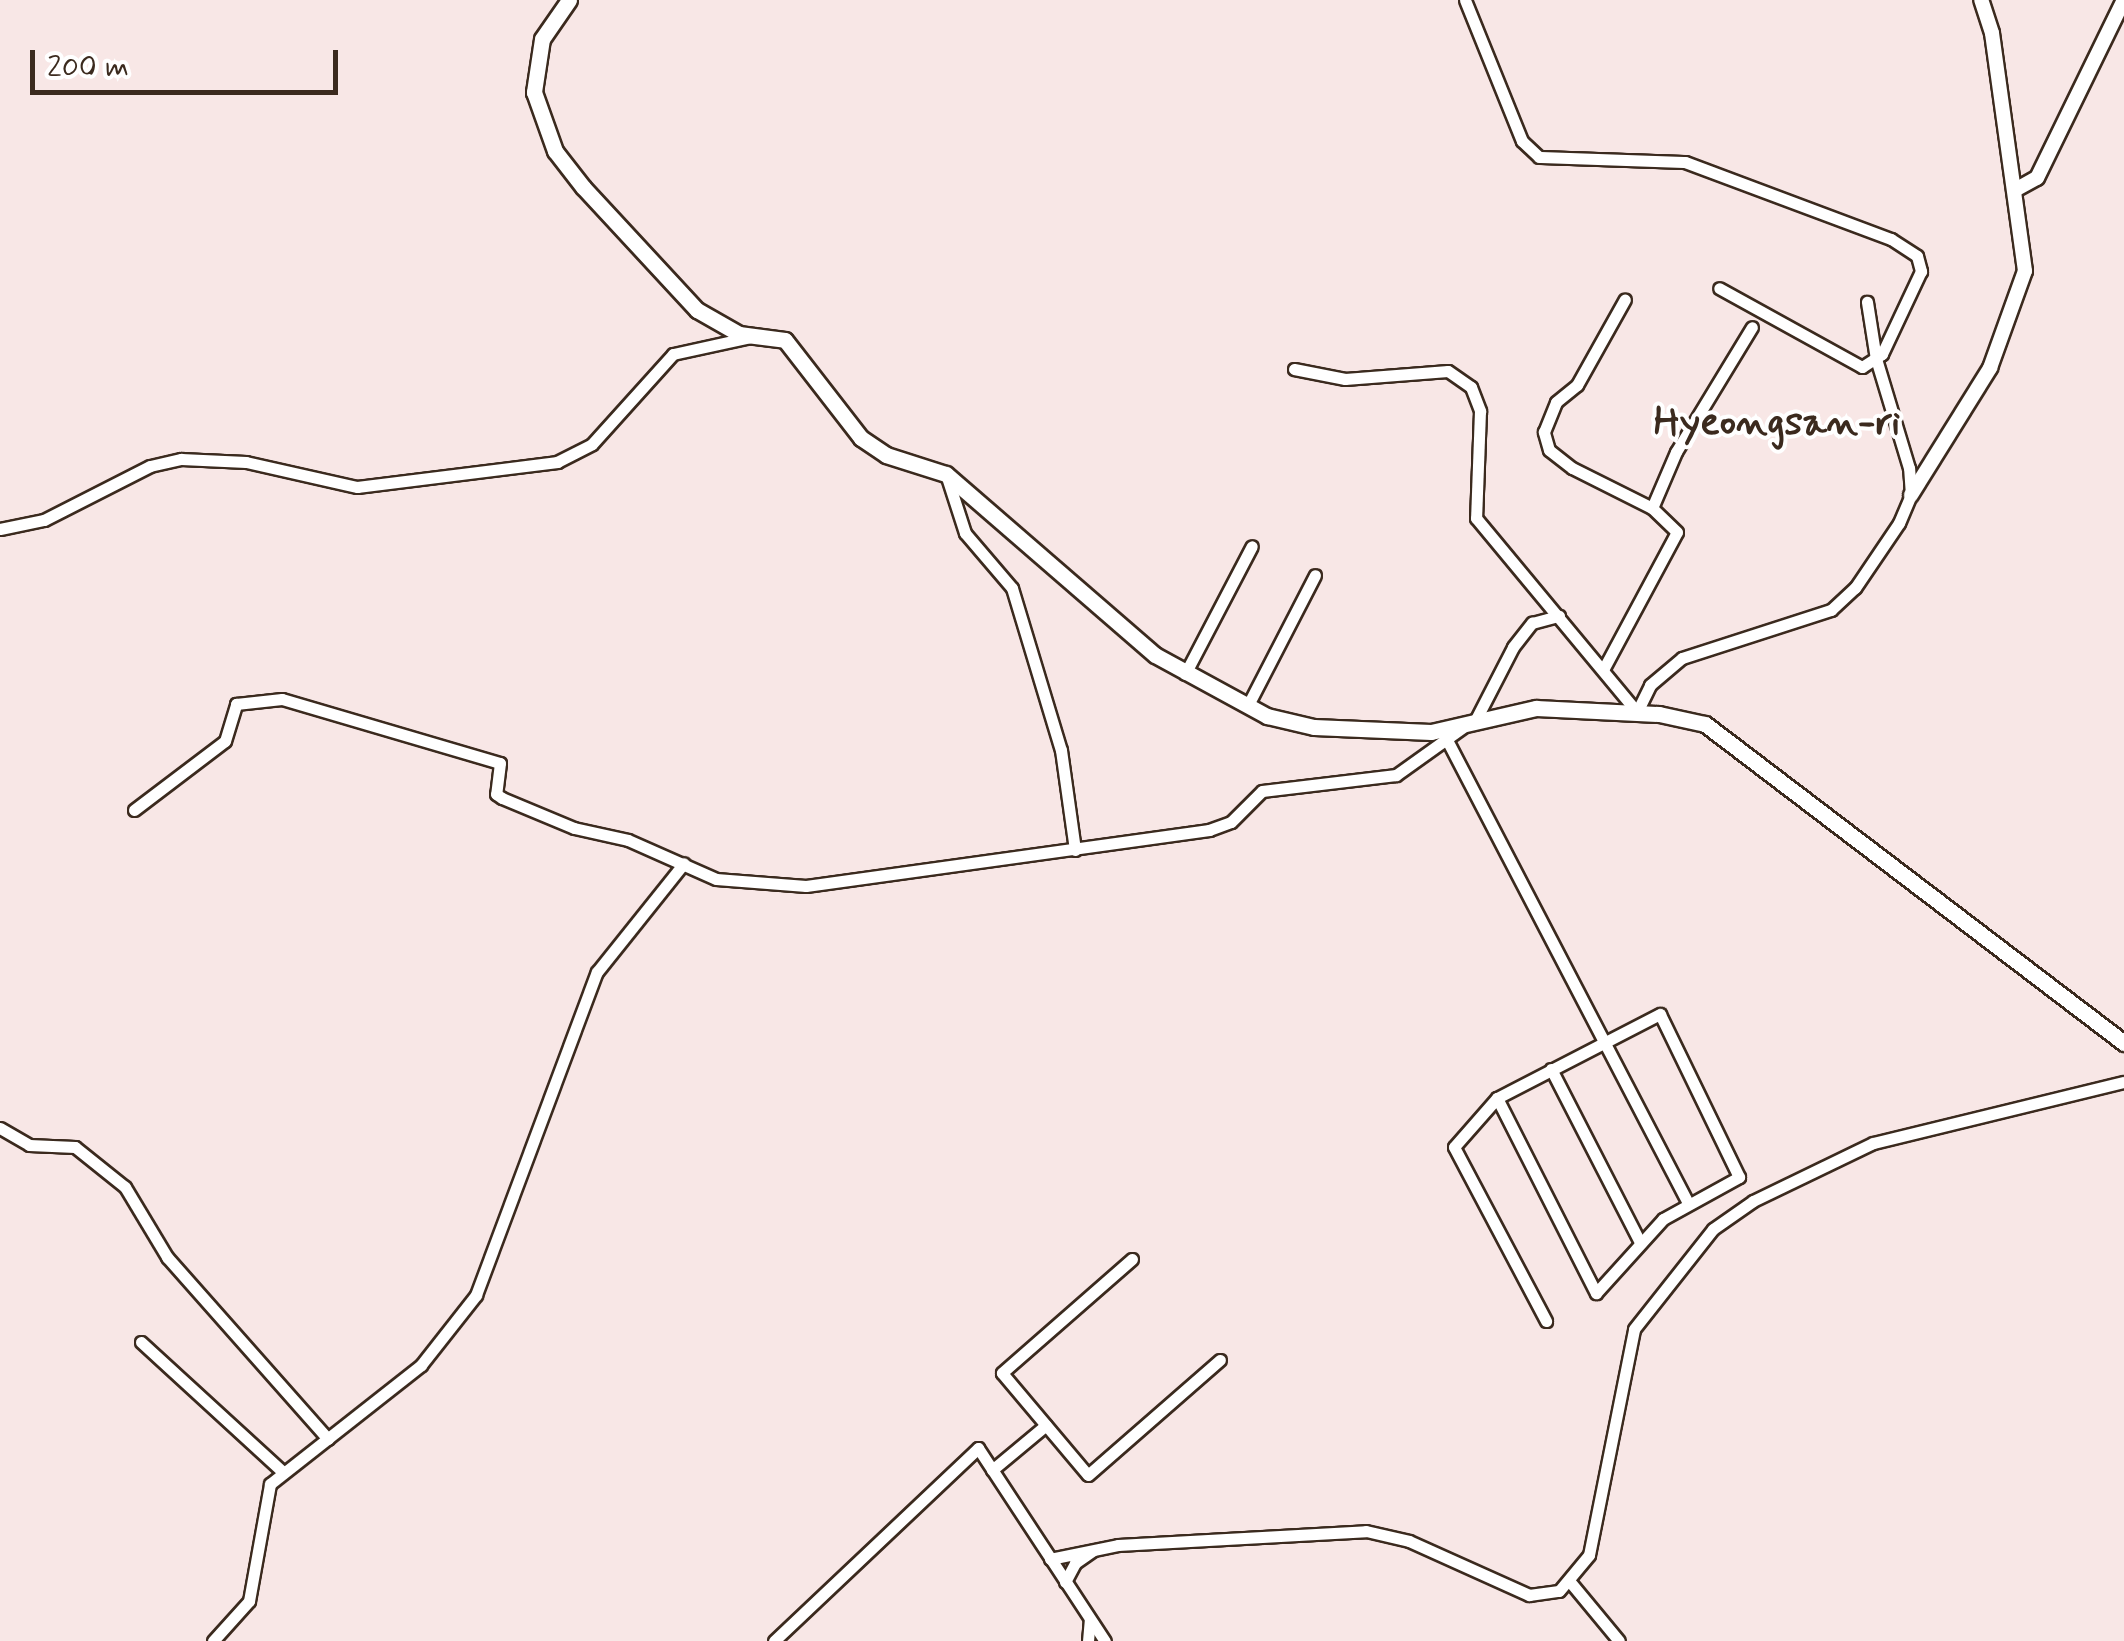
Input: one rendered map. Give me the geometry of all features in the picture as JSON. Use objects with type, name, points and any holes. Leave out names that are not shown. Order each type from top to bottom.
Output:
[{"type":"main road","points":[[569,0],[542,40],[534,80],[555,151],[698,310],[729,331],[791,345],[833,406],[878,450],[946,474],[1122,630],[1185,674],[1248,706],[1314,727],[1467,726],[1525,708],[1637,712],[1696,720],[1739,745],[2026,974],[2124,1043]]},
{"type":"street","points":[[1465,0],[1522,142],[1539,156],[1684,162],[1891,239],[1917,256],[1919,281],[1876,359],[1862,368],[1719,288]]},
{"type":"street","points":[[1294,368],[1345,379],[1448,371],[1472,386],[1480,411],[1476,518],[1637,712],[1650,685],[1682,658],[1831,610],[1877,558],[1911,494],[1979,389],[2010,324],[2027,258],[1994,85],[1992,33],[1981,0]]},
{"type":"street","points":[[2016,190],[2037,178],[2124,0]]},
{"type":"street","points":[[1604,668],[1678,532],[1652,508],[1572,468],[1549,450],[1544,432],[1556,402],[1577,385],[1625,299]]},
{"type":"street","points":[[1868,302],[1876,359],[1902,432],[1911,494]]},
{"type":"street","points":[[1652,508],[1676,452],[1752,328]]},
{"type":"street","points":[[0,529],[44,520],[150,466],[181,459],[246,462],[357,487],[557,462],[592,444],[674,354],[754,336]]},
{"type":"street","points":[[946,474],[966,533],[1012,588],[1061,750],[1075,850]]},
{"type":"street","points":[[1185,674],[1252,546]]},
{"type":"street","points":[[1248,706],[1315,574]]},
{"type":"street","points":[[134,810],[225,741],[236,704],[282,699],[500,764],[496,794],[502,798],[735,885],[806,886],[1075,850],[1222,826],[1254,795],[1273,788],[1384,779],[1467,726],[1522,635],[1546,615],[1559,616]]},
{"type":"street","points":[[1447,740],[1687,1202]]},
{"type":"street","points":[[213,1641],[249,1601],[266,1496],[283,1472],[421,1366],[459,1324],[502,1240],[597,972],[684,863]]},
{"type":"street","points":[[1497,1098],[1596,1293],[1640,1242],[1687,1202],[1739,1177],[1660,1014],[1497,1098],[1454,1147],[1546,1321]]},
{"type":"street","points":[[1551,1069],[1640,1242]]},
{"type":"street","points":[[1050,1560],[1092,1551],[1366,1531],[1431,1550],[1529,1595],[1548,1595],[1571,1583],[1593,1538],[1626,1348],[1644,1311],[1713,1229],[1752,1201],[1873,1143],[2124,1082]]},
{"type":"street","points":[[0,1128],[29,1145],[75,1147],[125,1187],[167,1257],[328,1439]]},
{"type":"street","points":[[1132,1259],[1002,1373],[1088,1475],[1220,1360]]},
{"type":"street","points":[[141,1342],[283,1472]]},
{"type":"street","points":[[992,1470],[1046,1425]]},
{"type":"street","points":[[774,1641],[978,1448],[1105,1641]]},
{"type":"street","points":[[1065,1582],[1074,1563],[1092,1551]]},
{"type":"street","points":[[1571,1583],[1619,1641]]},
{"type":"street","points":[[1088,1641],[1090,1620]]},
{"type":"district","name":"Hyeongsan-ri","points":[[1777,423]]}]
